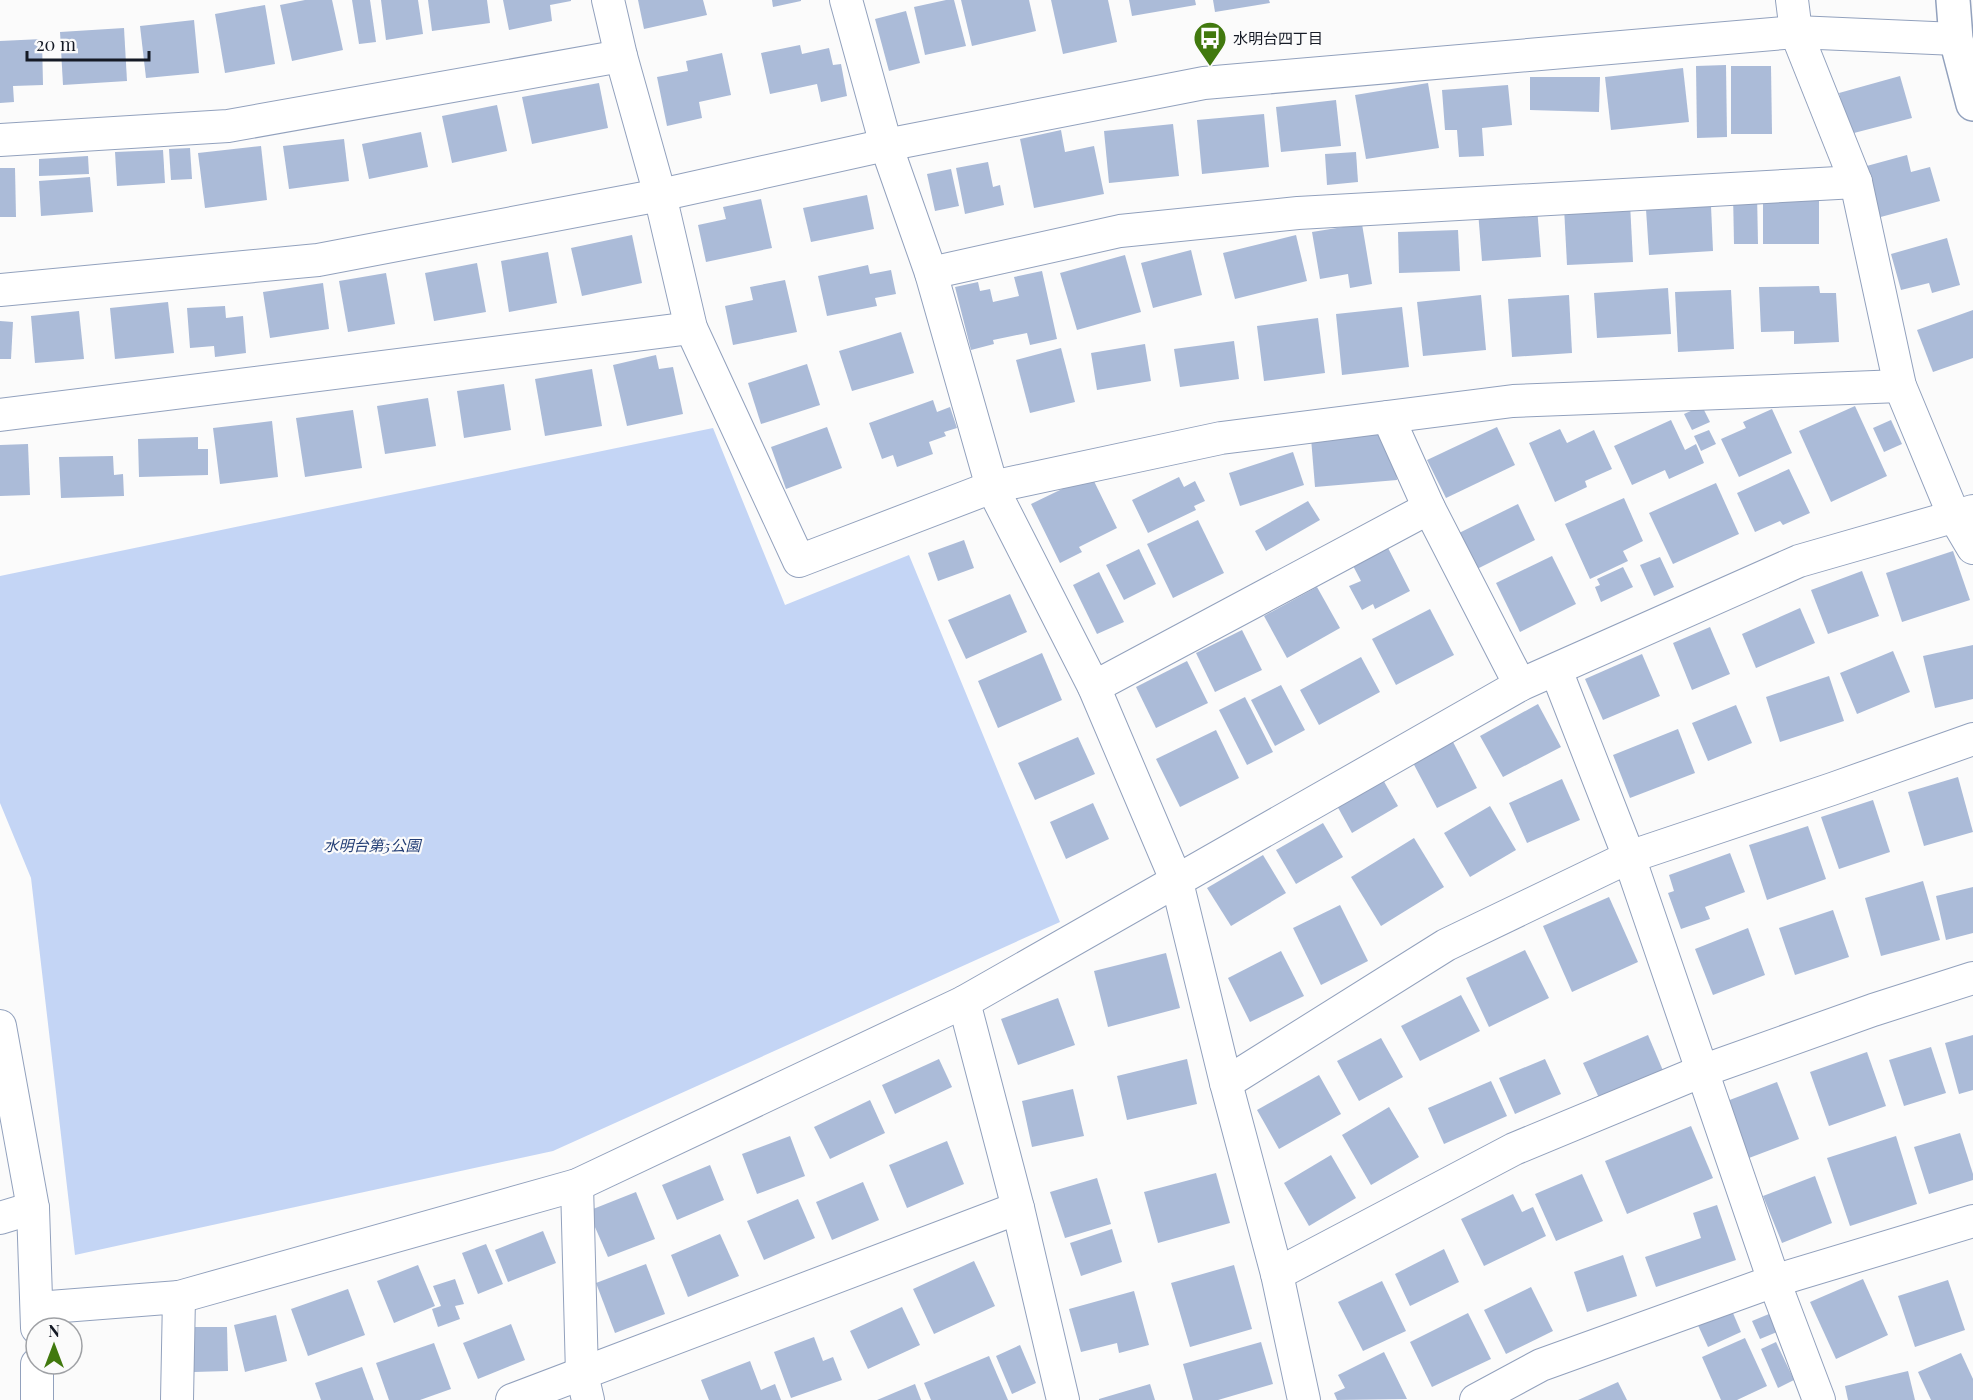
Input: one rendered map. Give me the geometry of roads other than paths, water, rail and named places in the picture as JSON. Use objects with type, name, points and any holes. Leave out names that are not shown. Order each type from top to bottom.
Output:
[{"type":"street","points":[[608,0],[621,56],[660,195],[691,328],[799,561],[992,487],[1221,438],[1513,401],[1900,386]]},
{"type":"street","points":[[846,0],[886,145],[931,273],[992,487],[1094,687],[1177,882],[1226,1083],[1277,1274],[1304,1400]]},
{"type":"street","points":[[1792,0],[1797,32],[1856,182],[1900,386],[1964,514],[1973,548]]},
{"type":"street","points":[[1953,0],[1956,39],[1973,104]]},
{"type":"street","points":[[0,290],[318,260],[660,195],[886,145],[1204,83],[1797,32],[1956,39]]},
{"type":"street","points":[[0,140],[228,126],[621,56]]},
{"type":"street","points":[[931,273],[1120,231],[1298,213],[1856,182]]},
{"type":"street","points":[[0,415],[691,328]]},
{"type":"street","points":[[1388,417],[1429,508],[1520,686]]},
{"type":"street","points":[[1094,687],[1429,508]]},
{"type":"street","points":[[51,1316],[179,1297],[577,1185],[964,1002],[1520,686],[1799,561],[1964,514]]},
{"type":"street","points":[[1556,670],[1629,857],[1774,1281],[1819,1400]]},
{"type":"street","points":[[1226,1083],[1446,945],[1629,857],[1973,739]]},
{"type":"street","points":[[1277,1274],[1514,1149],[1702,1071],[1873,1010],[1973,978]]},
{"type":"street","points":[[964,1002],[1018,1208],[1064,1400]]},
{"type":"street","points":[[0,1026],[33,1208],[37,1316]]},
{"type":"street","points":[[577,1185],[585,1387]]},
{"type":"street","points":[[0,1218],[33,1208]]},
{"type":"street","points":[[512,1400],[585,1387],[1018,1208]]},
{"type":"street","points":[[1476,1400],[1541,1365],[1774,1281],[1973,1221]]},
{"type":"street","points":[[177,1400],[179,1297]]},
{"type":"street","points":[[37,1376],[37,1400]]},
{"type":"place","name":"水明台四丁目","points":[[1210,67]]},
{"type":"park label","name":"水明台第5公園","points":[[372,845]]}]
